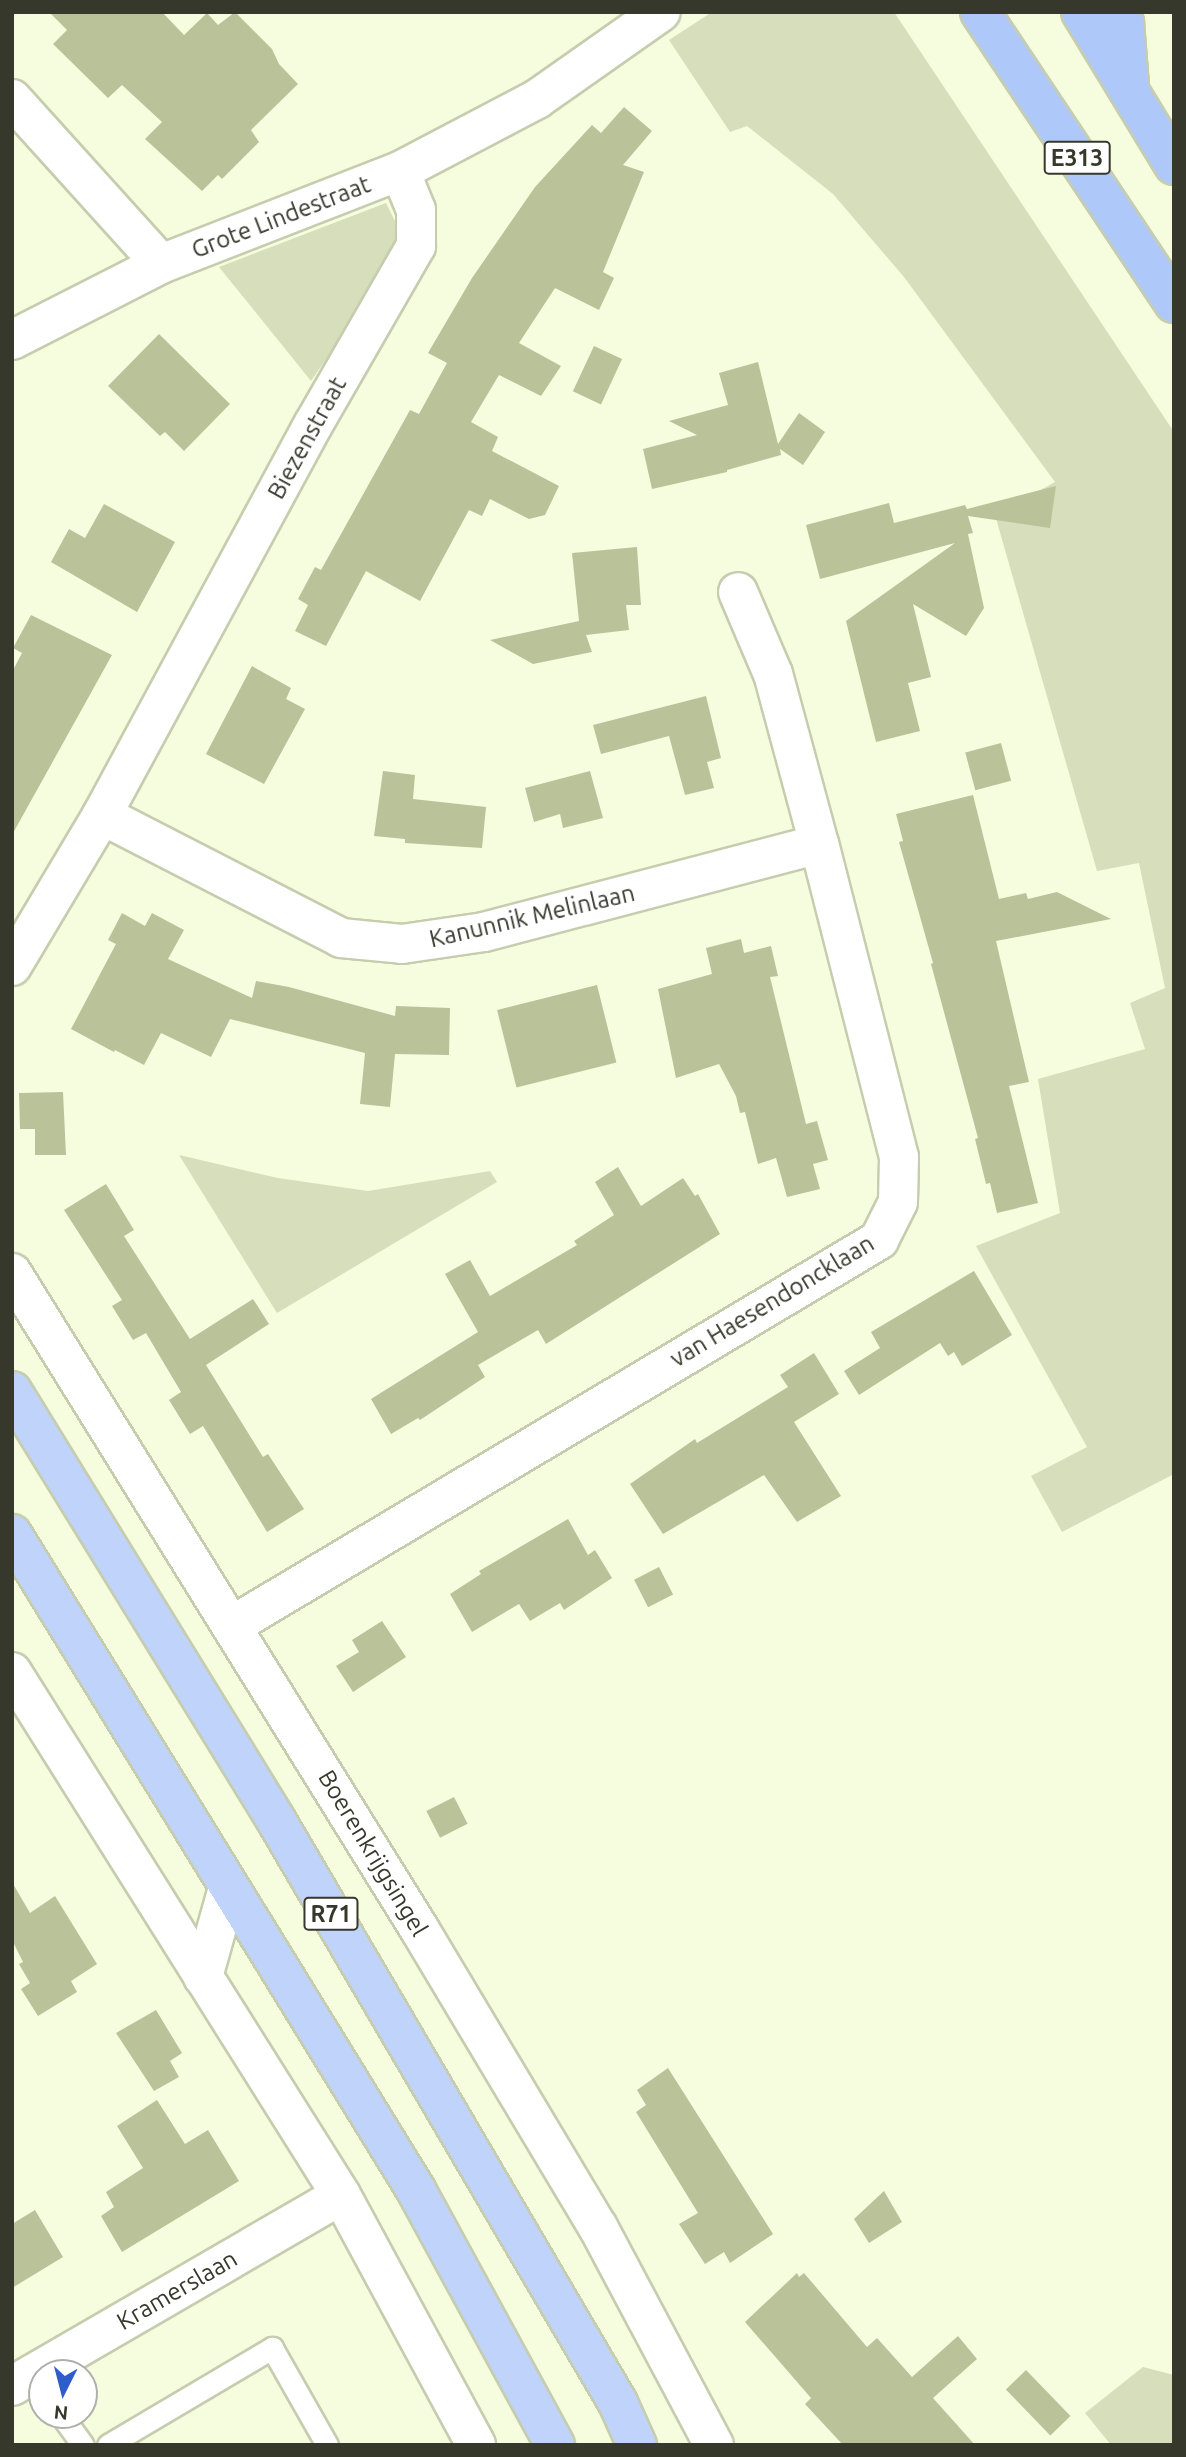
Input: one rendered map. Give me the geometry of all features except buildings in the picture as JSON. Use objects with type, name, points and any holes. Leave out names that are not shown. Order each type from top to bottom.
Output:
[{"type":"highway","name":"E313","points":[[980,12],[1174,303]]},
{"type":"highway","points":[[1081,12],[1174,165]]},
{"type":"highway","points":[[1118,12],[1124,23],[1130,94]]},
{"type":"highway","name":"R71","points":[[12,1391],[276,1820],[618,2403],[637,2445]]},
{"type":"highway","points":[[12,1534],[416,2190],[555,2445]]},
{"type":"street","points":[[400,171],[537,99],[661,12]]},
{"type":"street","name":"Grote Lindestraat","points":[[12,99],[161,264]]},
{"type":"street","name":"Grote Lindestraat","points":[[12,340],[161,264],[400,171]]},
{"type":"street","name":"Biezenstraat","points":[[12,966],[102,815],[313,425],[416,246],[416,210],[400,171]]},
{"type":"street","name":"van Haesendoncklaan","points":[[233,1625],[878,1240],[898,1202],[899,1157],[819,844],[773,674],[738,592]]},
{"type":"street","name":"Kanunnik Melinlaan","points":[[102,815],[341,938],[402,944],[484,932],[819,844]]},
{"type":"street","name":"Boerenkrijgsingel","points":[[12,1273],[233,1625],[598,2227],[715,2445]]},
{"type":"street","points":[[12,1672],[341,2195],[476,2445]]},
{"type":"street","points":[[204,1977],[228,1888]]},
{"type":"street","name":"Kramerslaan","points":[[67,2359],[341,2195]]},
{"type":"lane","points":[[108,2445],[272,2348],[327,2445]]},
{"type":"lane","points":[[71,2429],[83,2445]]},
{"type":"green space","points":[[712,12],[894,12],[1174,432],[1174,1474],[1062,1532],[1031,1476],[1087,1447],[976,1246],[1060,1213],[1038,1079],[1145,1049],[1130,1003],[1165,988],[1139,863],[1097,871],[995,515],[1055,482],[904,277],[833,194],[747,126],[730,132],[669,40]]},
{"type":"green space","points":[[386,203],[406,243],[311,381],[219,267]]},
{"type":"green space","points":[[179,1155],[278,1178],[368,1191],[490,1171],[497,1182],[277,1313]]},
{"type":"green space","points":[[1143,2367],[1174,2375],[1174,2445],[1111,2445],[1085,2413]]}]
